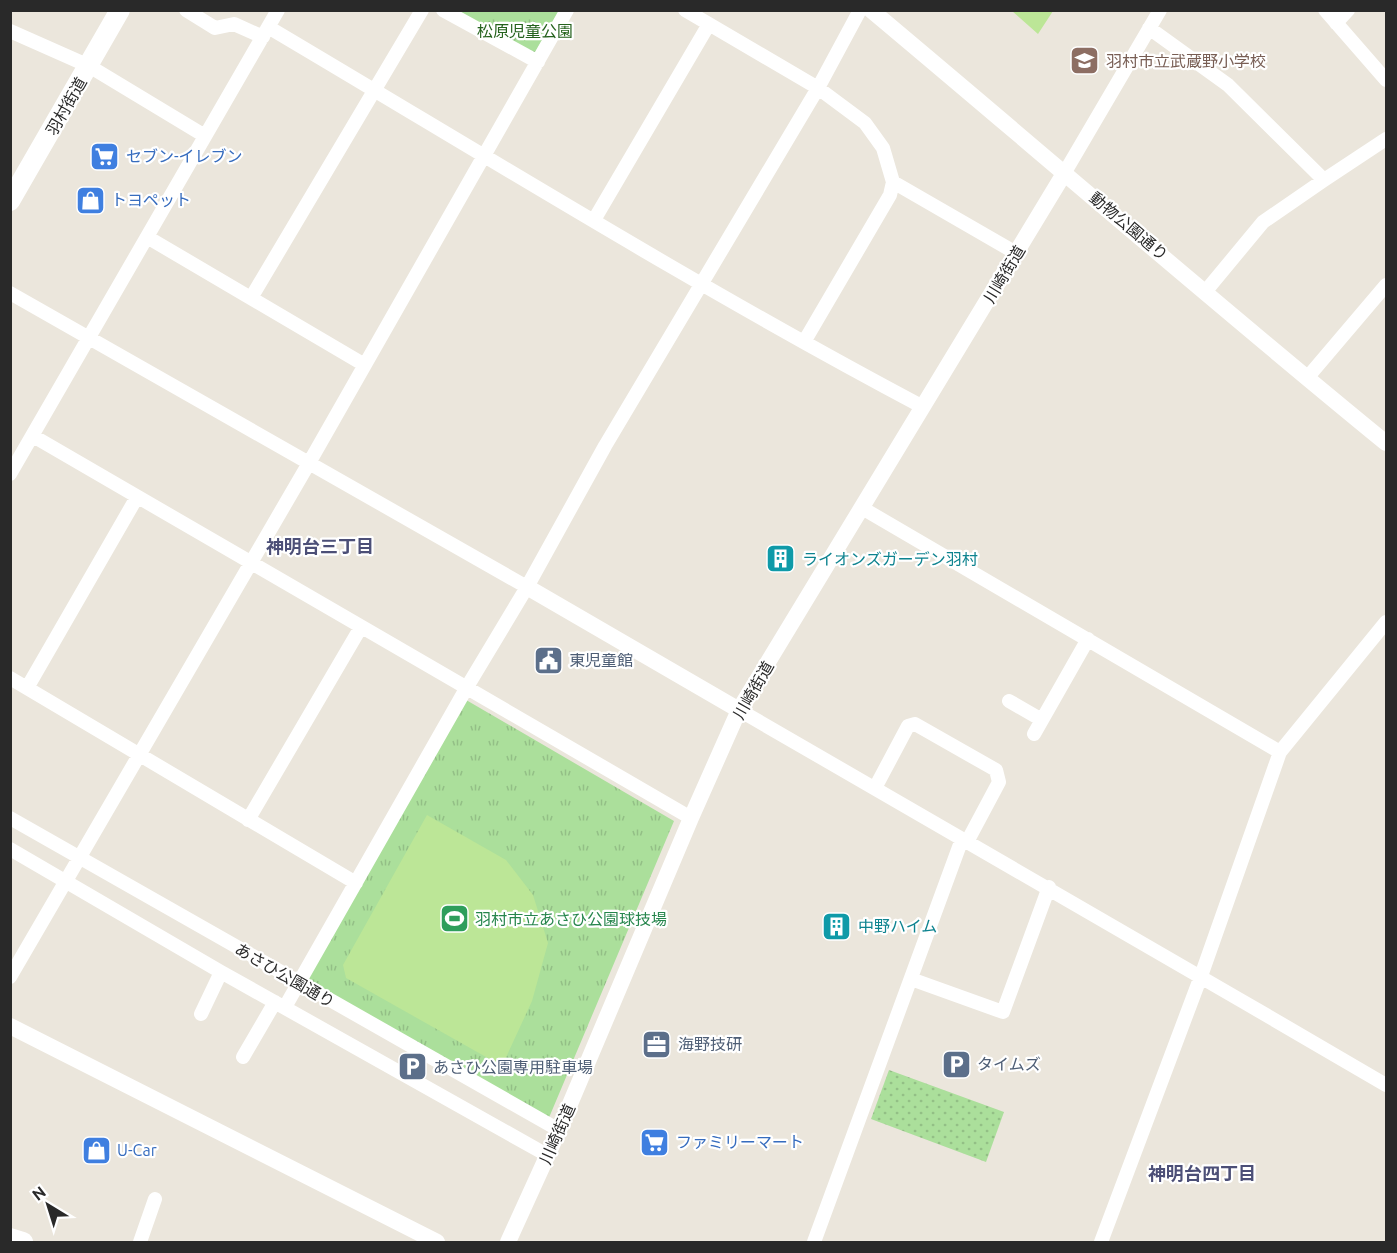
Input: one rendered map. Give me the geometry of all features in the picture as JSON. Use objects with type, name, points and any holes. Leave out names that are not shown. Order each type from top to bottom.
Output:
[{"type":"main road","name":"羽村街道","points":[[10,201],[120,10]]},
{"type":"main road","points":[[10,1238],[22,1242]]},
{"type":"street","points":[[186,10],[215,28],[234,24],[266,32],[375,90],[701,283],[923,407]]},
{"type":"street","points":[[10,474],[278,10]]},
{"type":"street","points":[[251,298],[422,10]]},
{"type":"street","points":[[444,10],[538,62]]},
{"type":"street","points":[[10,977],[309,463],[363,364],[567,10]]},
{"type":"street","points":[[685,10],[818,88],[865,123],[884,148],[893,182],[890,195],[804,342]]},
{"type":"street","points":[[243,1057],[280,1004],[299,983],[467,687],[528,587],[605,447],[818,88],[860,10]]},
{"type":"street","name":"動物公園通り","points":[[871,10],[1386,442]]},
{"type":"street","points":[[1065,172],[1160,10]]},
{"type":"street","points":[[1325,10],[1386,80]]},
{"type":"street","points":[[1336,23],[1348,10]]},
{"type":"street","points":[[594,220],[709,24]]},
{"type":"street","points":[[1149,28],[1228,86],[1324,180]]},
{"type":"street","points":[[10,31],[89,66],[205,136]]},
{"type":"street","points":[[1205,292],[1263,222],[1386,140]]},
{"type":"street","name":"川崎街道","points":[[508,1242],[559,1130],[691,818],[740,710],[1065,172]]},
{"type":"street","points":[[893,182],[1016,253]]},
{"type":"street","points":[[147,237],[363,364]]},
{"type":"street","points":[[1307,378],[1386,285]]},
{"type":"street","points":[[10,293],[528,587],[964,841],[1049,887],[1386,1085]]},
{"type":"street","points":[[33,436],[691,818]]},
{"type":"street","points":[[27,688],[137,497]]},
{"type":"street","points":[[862,508],[1280,753]]},
{"type":"street","points":[[1101,1242],[1280,753],[1386,622]]},
{"type":"street","points":[[248,820],[361,627]]},
{"type":"street","points":[[1034,734],[1089,639]]},
{"type":"street","points":[[10,678],[356,883]]},
{"type":"street","points":[[1009,701],[1042,720]]},
{"type":"street","points":[[814,1242],[964,841],[999,782],[996,770],[915,724],[908,726],[875,789]]},
{"type":"street","name":"あさひ公園通り","points":[[10,818],[559,1130]]},
{"type":"street","name":"あさひ公園通り","points":[[10,849],[221,972],[547,1155]]},
{"type":"street","points":[[911,979],[1003,1012],[1049,887]]},
{"type":"street","points":[[201,1014],[221,972]]},
{"type":"street","points":[[10,1026],[437,1242]]},
{"type":"street","points":[[140,1242],[155,1199]]},
{"type":"green space","name":"松原児童公園","points":[[448,11],[559,11],[533,56]]},
{"type":"green space","points":[[1012,11],[1053,11],[1038,34]]},
{"type":"green space","points":[[461,697],[674,821],[548,1120],[302,986]]},
{"type":"green space","name":"羽村市立あさひ公園球技場","points":[[427,815],[506,860],[533,895],[548,943],[532,1001],[502,1066],[346,978],[343,965]]},
{"type":"green space","points":[[889,1070],[1004,1112],[986,1162],[871,1119]]},
{"type":"place","name":"羽村市立武蔵野小学校","points":[[1085,61]]},
{"type":"place","name":"セブン-イレブン","points":[[105,156]]},
{"type":"place","name":"トヨペット","points":[[90,200]]},
{"type":"place","name":"ライオンズガーデン羽村","points":[[781,559]]},
{"type":"place","name":"東児童館","points":[[548,660]]},
{"type":"place","name":"羽村市立あさひ公園球技場","points":[[454,919]]},
{"type":"place","name":"中野ハイム","points":[[837,926]]},
{"type":"place","name":"海野技研","points":[[657,1044]]},
{"type":"place","name":"タイムズ","points":[[956,1064]]},
{"type":"place","name":"あさひ公園専用駐車場","points":[[412,1067]]},
{"type":"place","name":"ファミリーマート","points":[[655,1142]]},
{"type":"place","name":"U-Car","points":[[96,1150]]},
{"type":"district","name":"神明台三丁目","points":[[320,546]]},
{"type":"district","name":"神明台四丁目","points":[[1202,1173]]}]
